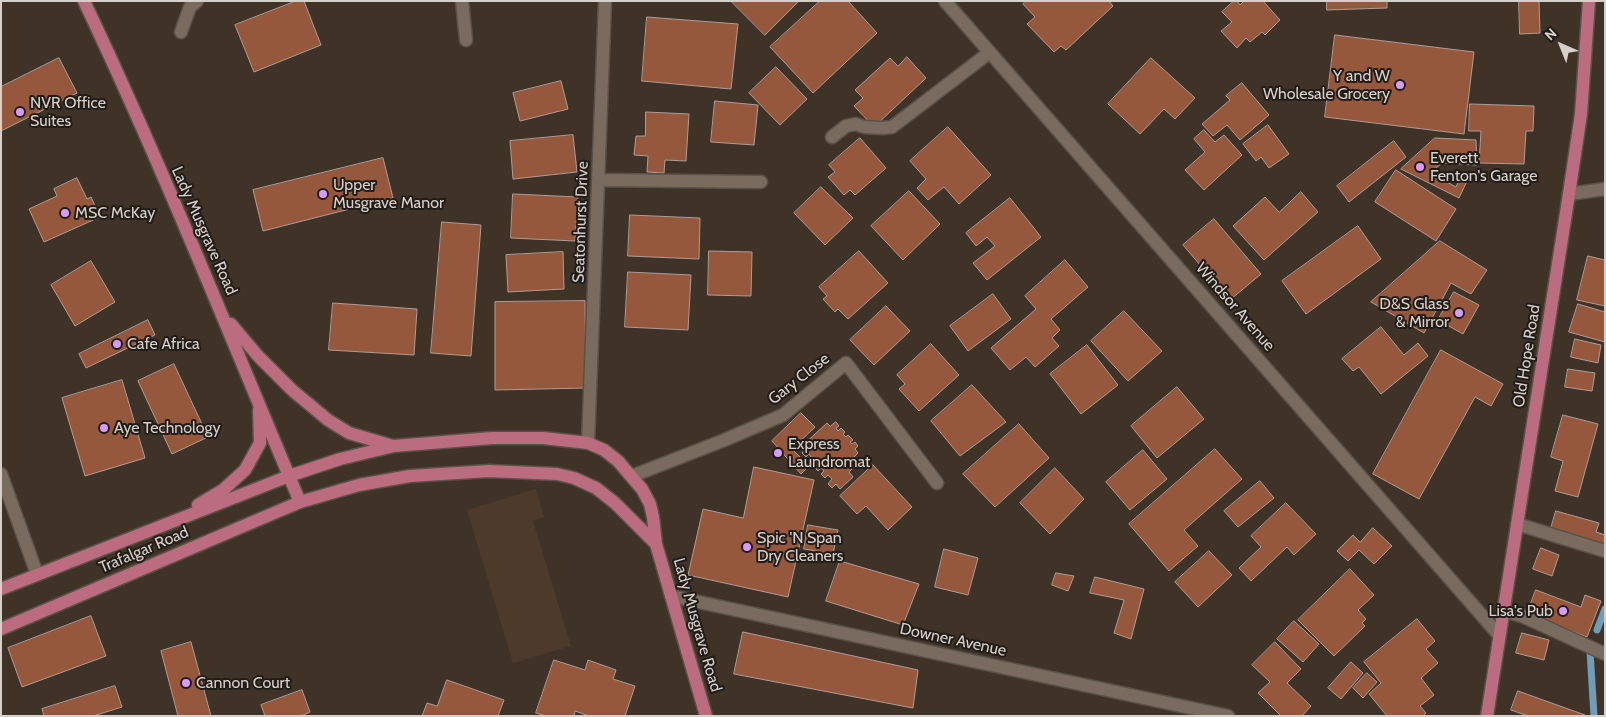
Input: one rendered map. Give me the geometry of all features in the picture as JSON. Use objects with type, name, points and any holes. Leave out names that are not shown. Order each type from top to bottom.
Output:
[{"type":"main road","name":"Lady Musgrave Road","points":[[84,1],[117,71],[223,314],[300,502],[359,485],[436,474],[490,471],[557,474],[574,478],[596,488],[616,502],[656,544]]},
{"type":"main road","name":"Old Hope Road","points":[[1487,716],[1569,194],[1580,114],[1590,1]]},
{"type":"main road","points":[[223,314],[258,356],[292,390],[328,420],[349,433],[394,446]]},
{"type":"main road","points":[[168,523],[223,490],[246,470],[260,443],[258,399]]},
{"type":"main road","name":"Lady Musgrave Road","points":[[289,476],[340,459],[394,446],[492,438],[543,438],[588,443],[604,450],[632,476],[650,504],[656,544],[706,716]]},
{"type":"main road","name":"Trafalgar Road","points":[[1,589],[289,476]]},
{"type":"main road","name":"Trafalgar Road","points":[[1,629],[300,502]]},
{"type":"street","points":[[181,32],[190,7],[197,1]]},
{"type":"street","points":[[462,1],[466,40]]},
{"type":"street","name":"Seatonhurst Drive","points":[[588,443],[600,180],[605,1]]},
{"type":"street","name":"Windsor Avenue","points":[[945,1],[1499,634]]},
{"type":"street","points":[[832,137],[846,126],[856,124],[864,127],[892,127],[990,52]]},
{"type":"street","points":[[600,180],[761,182]]},
{"type":"street","points":[[1569,194],[1605,189]]},
{"type":"street","name":"Gary Close","points":[[632,476],[783,415],[846,363],[937,483]]},
{"type":"street","points":[[1,474],[37,574]]},
{"type":"street","points":[[1517,524],[1605,551]]},
{"type":"street","name":"Downer Avenue","points":[[671,596],[1228,716]]},
{"type":"street","points":[[1503,611],[1522,616],[1605,654]]},
{"type":"shaded area","points":[[536,489],[544,517],[533,521],[571,646],[513,663],[467,510]]},
{"type":"building","points":[[296,1],[304,1],[321,45],[254,72],[235,25]]},
{"type":"building","points":[[731,1],[799,1],[765,35]]},
{"type":"building","points":[[820,1],[848,1],[877,33],[813,93],[770,47]]},
{"type":"building","points":[[1026,1],[1109,1],[1113,6],[1066,50],[1061,46],[1054,52],[1027,24],[1035,17],[1023,4]]},
{"type":"building","points":[[1234,1],[1237,1],[1240,5],[1244,1],[1263,1],[1280,20],[1265,35],[1262,32],[1250,42],[1246,38],[1237,48],[1221,31],[1232,22],[1222,12]]},
{"type":"building","points":[[1327,1],[1387,1],[1387,8],[1327,10]]},
{"type":"building","points":[[1519,1],[1539,1],[1540,33],[1520,34]]},
{"type":"building","points":[[647,17],[738,24],[731,89],[642,81]]},
{"type":"building","name":"Y and W Wholesale Grocery","points":[[1335,35],[1474,52],[1464,134],[1325,117]]},
{"type":"building","points":[[907,57],[926,78],[874,127],[854,106],[863,98],[855,90],[890,58],[898,66]]},
{"type":"building","name":"NVR Office Suites","points":[[59,58],[77,93],[1,131],[1,87]]},
{"type":"building","points":[[1151,58],[1195,98],[1175,119],[1164,109],[1140,134],[1108,104]]},
{"type":"building","points":[[776,67],[807,99],[780,125],[749,93]]},
{"type":"building","points":[[561,81],[568,109],[520,121],[513,93]]},
{"type":"building","points":[[1242,83],[1269,115],[1240,140],[1227,125],[1213,136],[1202,124],[1230,100],[1226,96]]},
{"type":"building","points":[[715,101],[758,105],[754,145],[711,142]]},
{"type":"building","points":[[1470,104],[1534,106],[1533,131],[1526,131],[1524,164],[1479,163],[1481,131],[1469,131]]},
{"type":"building","points":[[646,112],[689,114],[686,161],[665,160],[664,173],[647,172],[648,156],[634,155],[636,136],[645,136]]},
{"type":"building","points":[[1268,125],[1289,154],[1269,168],[1261,157],[1256,161],[1243,144]]},
{"type":"building","points":[[948,127],[991,175],[959,204],[944,187],[928,200],[917,188],[926,179],[910,161]]},
{"type":"building","points":[[1204,130],[1215,142],[1224,135],[1242,155],[1204,190],[1185,170],[1205,152],[1194,139]]},
{"type":"building","points":[[573,135],[577,172],[513,179],[510,141]]},
{"type":"building","points":[[860,138],[886,168],[855,195],[850,190],[844,195],[828,177],[835,172],[829,165]]},
{"type":"building","name":"Everett Fenton's Garage","points":[[1435,138],[1476,140],[1477,165],[1442,163],[1430,173],[1456,187],[1461,176],[1468,179],[1459,198],[1401,169]]},
{"type":"building","points":[[1394,141],[1406,157],[1349,202],[1337,186]]},
{"type":"building","name":"Upper Musgrave Manor","points":[[383,158],[393,198],[263,231],[253,190]]},
{"type":"building","points":[[1396,170],[1456,209],[1436,241],[1375,202]]},
{"type":"building","name":"MSC McKay","points":[[77,178],[87,199],[91,197],[100,217],[44,242],[29,209],[57,196],[54,189]]},
{"type":"building","points":[[821,187],[853,218],[825,245],[794,213]]},
{"type":"building","points":[[909,191],[940,224],[903,260],[871,226]]},
{"type":"building","points":[[1301,192],[1318,212],[1264,260],[1233,226],[1265,197],[1279,212]]},
{"type":"building","points":[[513,194],[578,197],[575,241],[511,238]]},
{"type":"building","points":[[1010,198],[1041,237],[987,280],[973,263],[995,246],[987,237],[976,246],[966,233]]},
{"type":"building","points":[[630,215],[700,218],[699,259],[628,256]]},
{"type":"building","points":[[1214,219],[1261,274],[1230,300],[1183,245]]},
{"type":"building","points":[[442,222],[481,225],[471,356],[431,353]]},
{"type":"building","points":[[1358,226],[1381,259],[1306,314],[1282,281]]},
{"type":"building","points":[[1440,241],[1487,270],[1471,294],[1451,283],[1424,333],[1371,302]]},
{"type":"building","points":[[709,251],[752,252],[751,296],[708,295]]},
{"type":"building","points":[[859,251],[888,283],[848,319],[838,309],[835,312],[823,299],[827,296],[819,287]]},
{"type":"building","points":[[563,252],[564,289],[508,292],[506,255]]},
{"type":"building","points":[[1588,256],[1605,260],[1605,306],[1577,300]]},
{"type":"building","points":[[1065,260],[1088,287],[1051,319],[1060,330],[1052,338],[1059,346],[1035,367],[1026,357],[1010,370],[991,348],[1036,309],[1025,296]]},
{"type":"building","points":[[91,261],[115,302],[75,326],[51,285]]},
{"type":"building","points":[[628,272],[691,275],[688,330],[625,327]]},
{"type":"building","name":"D&S Glass & Mirror","points":[[1454,292],[1479,305],[1463,334],[1438,320]]},
{"type":"building","points":[[993,294],[1011,319],[968,351],[950,326]]},
{"type":"building","points":[[585,301],[586,388],[495,390],[495,302]]},
{"type":"building","points":[[333,303],[417,309],[414,355],[329,350]]},
{"type":"building","points":[[1578,304],[1605,312],[1605,342],[1569,332]]},
{"type":"building","points":[[886,306],[910,331],[874,365],[850,340]]},
{"type":"building","points":[[1124,311],[1162,351],[1128,381],[1091,341]]},
{"type":"building","name":"Cafe Africa","points":[[148,320],[155,335],[86,368],[79,354]]},
{"type":"building","points":[[1381,327],[1404,355],[1418,343],[1428,356],[1381,394],[1359,367],[1353,371],[1342,359]]},
{"type":"building","points":[[1575,339],[1601,345],[1598,363],[1571,357]]},
{"type":"building","points":[[931,344],[959,375],[919,411],[899,389],[905,384],[897,375]]},
{"type":"building","points":[[1087,345],[1118,385],[1081,414],[1050,374]]},
{"type":"building","points":[[1441,350],[1503,384],[1491,406],[1475,397],[1419,499],[1373,474]]},
{"type":"building","points":[[174,364],[208,437],[172,454],[138,381]]},
{"type":"building","points":[[1568,369],[1595,373],[1592,391],[1565,387]]},
{"type":"building","name":"Aye Technology","points":[[122,380],[145,458],[85,476],[62,398]]},
{"type":"building","points":[[972,385],[1006,422],[960,456],[931,421]]},
{"type":"building","points":[[1177,387],[1204,419],[1157,458],[1131,426]]},
{"type":"building","points":[[801,413],[815,427],[792,449],[809,466],[801,474],[772,441]]},
{"type":"building","points":[[1563,415],[1598,424],[1578,497],[1555,491],[1563,461],[1551,457]]},
{"type":"building","points":[[836,422],[839,426],[836,428],[838,431],[841,428],[845,432],[843,434],[846,437],[848,435],[853,440],[850,442],[852,444],[855,442],[858,446],[855,449],[858,453],[847,464],[852,469],[849,472],[853,477],[840,489],[836,484],[832,488],[828,484],[832,479],[828,475],[825,478],[821,474],[824,471],[821,468],[818,471],[814,467],[817,464],[815,461],[812,464],[808,460],[811,457],[809,454],[806,457],[802,453],[805,449],[802,446],[827,423],[830,426]]},
{"type":"building","points":[[1019,424],[1049,458],[995,507],[963,474]]},
{"type":"building","points":[[1215,449],[1242,479],[1184,530],[1198,546],[1169,571],[1129,524]]},
{"type":"building","points":[[1143,450],[1167,479],[1130,510],[1106,482]]},
{"type":"building","points":[[873,465],[912,507],[888,530],[866,506],[857,514],[840,496]]},
{"type":"building","name":"Spic 'N Span Dry Cleaners","points":[[754,467],[814,480],[788,597],[688,575],[703,509],[743,518]]},
{"type":"building","points":[[1055,468],[1084,499],[1050,534],[1020,503]]},
{"type":"building","points":[[1260,481],[1274,498],[1238,527],[1224,511]]},
{"type":"building","points":[[1286,503],[1316,534],[1294,555],[1287,547],[1251,581],[1239,568],[1261,547],[1251,536]]},
{"type":"building","points":[[1556,511],[1599,523],[1596,532],[1605,535],[1605,547],[1550,532]]},
{"type":"building","points":[[808,525],[838,530],[833,554],[804,549]]},
{"type":"building","points":[[1373,528],[1392,546],[1374,564],[1359,550],[1348,561],[1337,551],[1353,535],[1360,542]]},
{"type":"building","points":[[1541,548],[1559,555],[1552,576],[1533,569]]},
{"type":"building","points":[[944,549],[978,558],[968,595],[935,587]]},
{"type":"building","points":[[1209,551],[1232,575],[1198,607],[1175,582]]},
{"type":"building","points":[[840,561],[919,584],[903,625],[826,601]]},
{"type":"building","points":[[1350,569],[1374,595],[1358,610],[1366,619],[1362,623],[1365,626],[1334,656],[1298,620]]},
{"type":"building","points":[[1056,573],[1074,576],[1068,591],[1052,585]]},
{"type":"building","points":[[1095,577],[1144,589],[1131,639],[1114,633],[1124,600],[1090,593]]},
{"type":"building","name":"Lisa's Pub","points":[[1536,590],[1581,607],[1585,595],[1601,601],[1587,637],[1527,614]]},
{"type":"building","points":[[91,616],[106,656],[22,687],[8,648]]},
{"type":"building","points":[[1417,619],[1435,641],[1426,649],[1438,663],[1421,678],[1434,695],[1420,706],[1426,713],[1423,716],[1387,716],[1369,694],[1381,683],[1364,662]]},
{"type":"building","points":[[1294,621],[1319,644],[1303,662],[1277,639]]},
{"type":"building","points":[[743,632],[918,670],[913,708],[734,674]]},
{"type":"building","points":[[1522,633],[1549,640],[1544,660],[1516,653]]},
{"type":"building","name":"Cannon Court","points":[[191,642],[211,716],[178,716],[161,651]]},
{"type":"building","points":[[1275,642],[1301,669],[1287,683],[1311,706],[1302,716],[1281,716],[1258,693],[1270,682],[1252,665]]},
{"type":"building","points":[[554,660],[585,670],[588,660],[616,670],[613,679],[635,686],[625,716],[589,716],[575,711],[574,716],[546,716],[536,713]]},
{"type":"building","points":[[1351,662],[1363,673],[1341,699],[1328,688]]},
{"type":"building","points":[[1367,673],[1377,682],[1363,698],[1353,688]]},
{"type":"building","points":[[447,680],[504,700],[498,716],[422,716],[427,703],[437,706]]},
{"type":"building","points":[[115,686],[122,707],[93,716],[44,716],[42,709]]},
{"type":"building","points":[[302,690],[310,712],[301,716],[265,716],[261,705]]},
{"type":"building","points":[[1518,691],[1585,716],[1528,716],[1511,710]]},
{"type":"waterway","points":[[1597,630],[1605,609]]},
{"type":"waterway","points":[[1590,651],[1594,716]]},
{"type":"place","name":"Y and W Wholesale Grocery","points":[[1400,85]]},
{"type":"place","name":"NVR Office Suites","points":[[20,112]]},
{"type":"place","name":"Everett Fenton's Garage","points":[[1420,167]]},
{"type":"place","name":"Upper Musgrave Manor","points":[[323,194]]},
{"type":"place","name":"MSC McKay","points":[[65,213]]},
{"type":"place","name":"D&S Glass & Mirror","points":[[1459,313]]},
{"type":"place","name":"Cafe Africa","points":[[117,344]]},
{"type":"place","name":"Aye Technology","points":[[104,428]]},
{"type":"place","name":"Express Laundromat","points":[[778,453]]},
{"type":"place","name":"Spic 'N Span Dry Cleaners","points":[[747,547]]},
{"type":"place","name":"Lisa's Pub","points":[[1563,611]]},
{"type":"place","name":"Cannon Court","points":[[186,683]]}]
